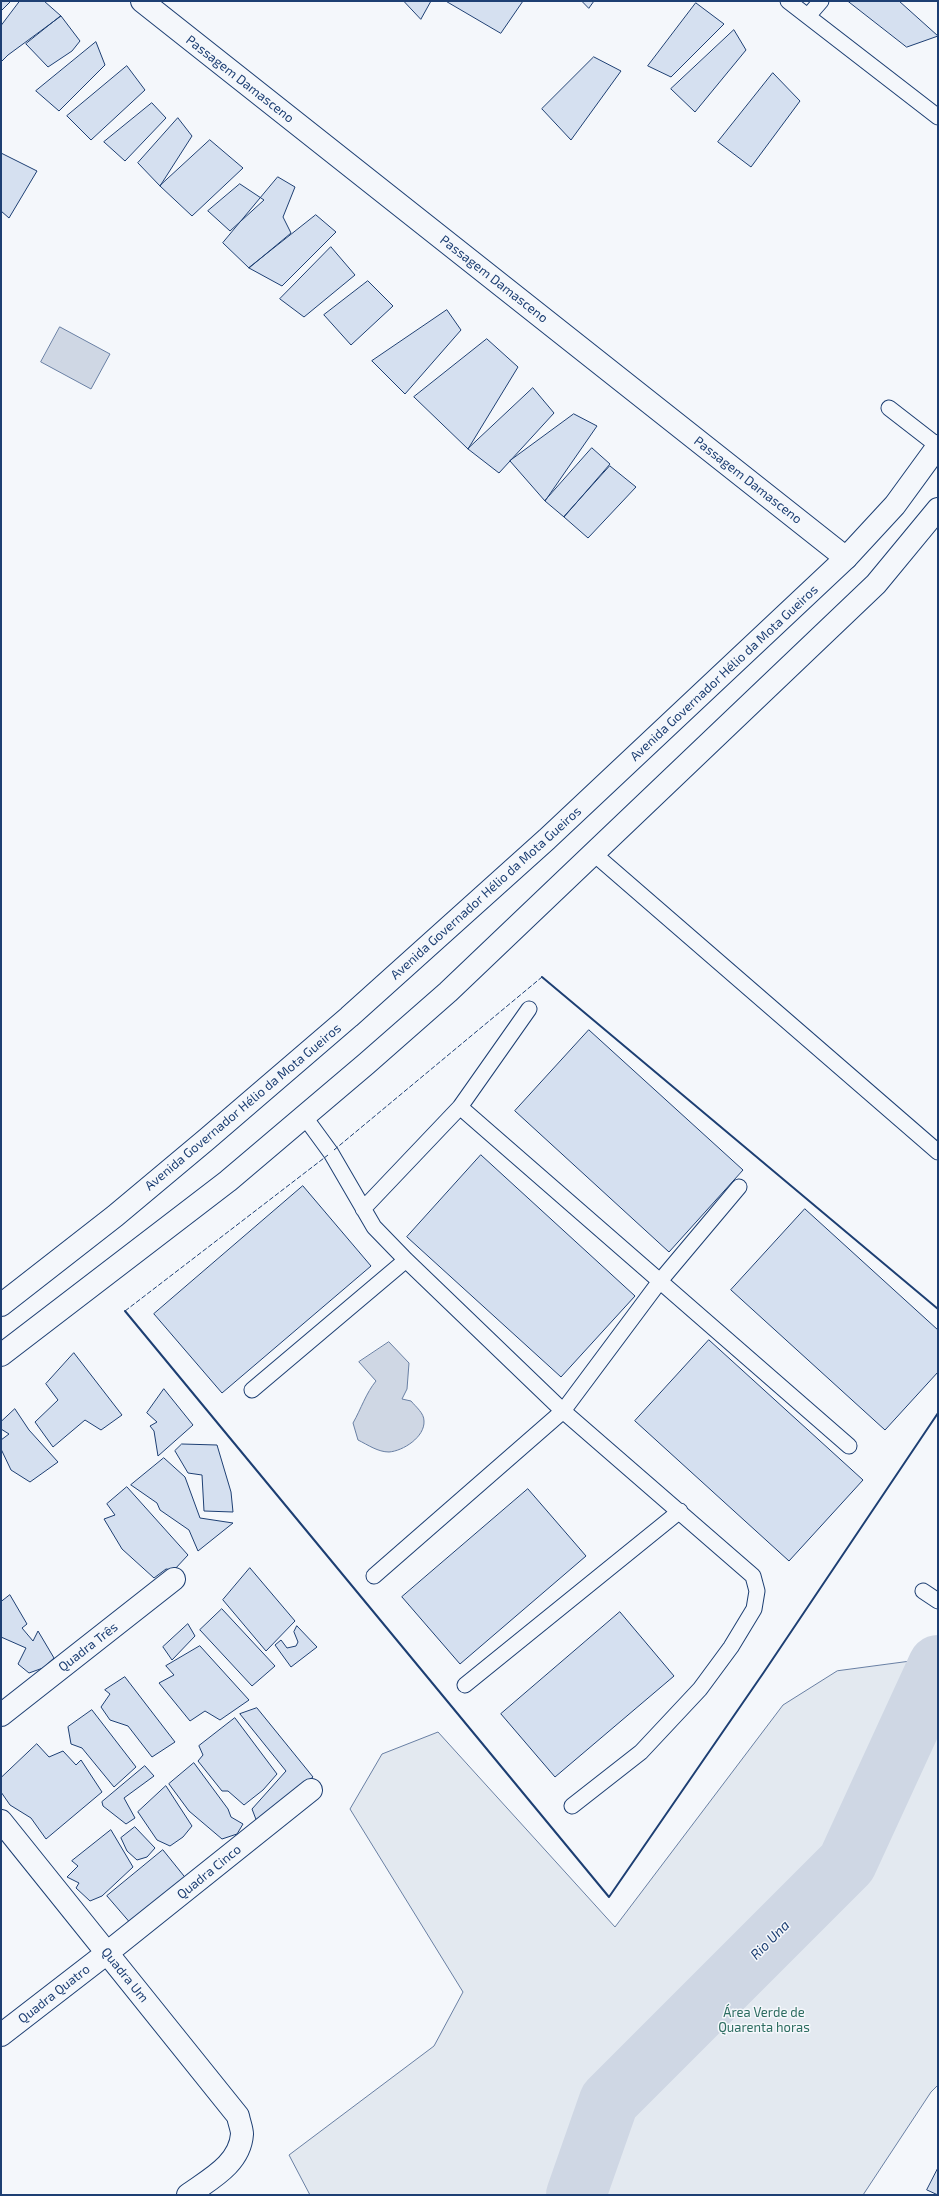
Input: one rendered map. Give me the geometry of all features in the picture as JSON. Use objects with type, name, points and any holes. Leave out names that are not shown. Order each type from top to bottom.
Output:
[{"type":"main road","name":"Passagem Damasceno","points":[[142,1],[846,558]]},
{"type":"main road","name":"Avenida Governador Hélio da Mota Gueiros","points":[[1,1305],[115,1216],[349,1017],[548,839],[846,558],[895,505],[938,446]]},
{"type":"main road","points":[[1,1355],[228,1181],[448,992],[876,584],[938,509]]},
{"type":"main road","name":"Quadra Três","points":[[1,1715],[174,1579]]},
{"type":"main road","name":"Quadra Cinco","points":[[107,1953],[311,1790]]},
{"type":"main road","name":"Quadra Um","points":[[1,1821],[238,2116],[242,2133],[238,2153],[224,2168],[188,2195]]},
{"type":"main road","name":"Quadra Quatro","points":[[1,2035],[107,1953]]},
{"type":"lane","points":[[788,1],[938,117]]},
{"type":"lane","points":[[808,16],[821,1]]},
{"type":"lane","points":[[889,408],[938,446]]},
{"type":"lane","points":[[593,853],[938,1152]]},
{"type":"lane","points":[[363,1209],[460,1108],[529,1010]]},
{"type":"lane","points":[[460,1108],[849,1446]]},
{"type":"lane","points":[[304,1116],[331,1153],[374,1227],[406,1260],[563,1411],[680,1511],[753,1576],[756,1591],[754,1609],[731,1647],[700,1689],[641,1752],[572,1806]]},
{"type":"lane","points":[[374,1576],[563,1411],[660,1281],[739,1187]]},
{"type":"lane","points":[[252,1390],[406,1260]]},
{"type":"lane","points":[[465,1685],[680,1511]]},
{"type":"lane","points":[[923,1591],[938,1601]]},
{"type":"green space","name":"Área Verde de Quarenta horas","points":[[920,1660],[938,1670],[938,2085],[931,2092],[863,2195],[310,2195],[289,2155],[434,2046],[463,1992],[350,1809],[382,1754],[438,1732],[615,1927],[783,1705],[837,1671]]},
{"type":"shaded area","points":[[60,327],[110,354],[91,389],[41,362]]},
{"type":"shaded area","points":[[389,1342],[409,1363],[407,1389],[402,1399],[411,1401],[421,1413],[424,1421],[421,1432],[412,1442],[401,1449],[385,1452],[377,1450],[358,1440],[353,1423],[366,1396],[376,1381],[359,1362]]},
{"type":"building","points":[[1,1],[11,1],[1,11]]},
{"type":"building","points":[[20,1],[44,1],[61,16],[8,55],[1,62],[1,26]]},
{"type":"building","points":[[404,1],[431,1],[421,19]]},
{"type":"building","points":[[446,1],[523,1],[501,33]]},
{"type":"building","points":[[582,1],[594,1],[589,8]]},
{"type":"building","points":[[848,1],[899,1],[938,36],[907,47]]},
{"type":"building","points":[[696,3],[724,24],[671,77],[648,66]]},
{"type":"building","points":[[61,16],[80,41],[72,51],[48,67],[26,44]]},
{"type":"building","points":[[734,30],[746,50],[695,112],[671,89]]},
{"type":"building","points":[[96,42],[105,65],[59,111],[36,91]]},
{"type":"building","points":[[594,57],[621,71],[571,140],[542,109]]},
{"type":"building","points":[[127,66],[145,90],[91,140],[67,116]]},
{"type":"building","points":[[773,73],[800,101],[751,167],[718,142]]},
{"type":"building","points":[[152,103],[166,118],[125,161],[104,142]]},
{"type":"building","points":[[178,118],[192,136],[160,186],[138,163]]},
{"type":"building","points":[[210,140],[243,168],[192,216],[160,186]]},
{"type":"building","points":[[1,153],[37,171],[9,218],[1,211]]},
{"type":"building","points":[[278,177],[295,187],[283,217],[291,233],[249,268],[223,243]]},
{"type":"building","points":[[240,184],[264,200],[230,231],[208,211]]},
{"type":"building","points":[[316,215],[336,232],[282,286],[249,268]]},
{"type":"building","points":[[331,247],[355,275],[304,317],[280,299]]},
{"type":"building","points":[[368,281],[393,306],[351,345],[324,315]]},
{"type":"building","points":[[447,310],[461,330],[405,394],[372,361]]},
{"type":"building","points":[[487,339],[518,367],[468,449],[414,397]]},
{"type":"building","points":[[533,388],[554,413],[499,473],[468,449]]},
{"type":"building","points":[[574,414],[597,426],[545,501],[510,461]]},
{"type":"building","points":[[592,448],[610,464],[564,517],[545,501]]},
{"type":"building","points":[[610,466],[636,487],[588,538],[564,517]]},
{"type":"building","points":[[589,1030],[743,1170],[669,1252],[515,1111]]},
{"type":"building","points":[[481,1155],[635,1296],[561,1377],[407,1237]]},
{"type":"building","points":[[303,1186],[371,1266],[222,1393],[154,1314]]},
{"type":"building","points":[[805,1209],[938,1330],[938,1372],[885,1430],[731,1290]]},
{"type":"building","points":[[709,1340],[863,1480],[789,1561],[635,1421]]},
{"type":"building","points":[[74,1353],[122,1415],[101,1430],[85,1420],[53,1447],[35,1422],[58,1400],[46,1384]]},
{"type":"building","points":[[164,1389],[193,1425],[158,1456],[154,1431],[150,1426],[157,1422],[147,1413]]},
{"type":"building","points":[[15,1409],[29,1430],[58,1462],[30,1482],[11,1470],[1,1449],[1,1440],[9,1434],[1,1429],[1,1422]]},
{"type":"building","points":[[182,1444],[217,1445],[231,1492],[233,1512],[204,1511],[202,1475],[188,1473],[175,1451]]},
{"type":"building","points":[[164,1458],[185,1477],[200,1518],[233,1523],[198,1551],[189,1530],[160,1510],[157,1503],[131,1485]]},
{"type":"building","points":[[127,1487],[188,1555],[174,1570],[166,1569],[154,1578],[122,1549],[104,1519],[115,1515],[107,1504]]},
{"type":"building","points":[[528,1489],[586,1556],[460,1664],[402,1597]]},
{"type":"building","points":[[250,1568],[295,1621],[266,1651],[223,1600]]},
{"type":"building","points":[[10,1595],[27,1624],[22,1628],[33,1641],[38,1631],[54,1658],[43,1668],[29,1673],[18,1664],[26,1648],[1,1637],[1,1602]]},
{"type":"building","points":[[222,1609],[275,1666],[252,1686],[200,1630]]},
{"type":"building","points":[[620,1612],[674,1676],[555,1777],[501,1714]]},
{"type":"building","points":[[188,1624],[195,1636],[172,1660],[163,1647]]},
{"type":"building","points":[[297,1626],[317,1647],[291,1667],[275,1645],[281,1640],[287,1648],[296,1646],[298,1642],[294,1632]]},
{"type":"building","points":[[200,1646],[249,1700],[220,1720],[205,1711],[190,1721],[159,1683],[174,1675],[166,1666]]},
{"type":"building","points":[[125,1677],[175,1742],[152,1757],[128,1726],[110,1720],[101,1707],[110,1694],[105,1690]]},
{"type":"building","points":[[257,1708],[313,1777],[257,1822],[252,1809],[286,1771],[240,1714]]},
{"type":"building","points":[[92,1710],[136,1767],[114,1787],[82,1748],[71,1744],[68,1727]]},
{"type":"building","points":[[235,1718],[277,1774],[263,1790],[244,1805],[228,1791],[222,1791],[198,1761],[203,1755],[199,1746]]},
{"type":"building","points":[[37,1744],[49,1757],[63,1751],[76,1765],[81,1760],[102,1792],[46,1839],[31,1818],[10,1805],[1,1792],[1,1778]]},
{"type":"building","points":[[194,1763],[228,1809],[231,1817],[243,1824],[237,1834],[222,1839],[189,1811],[169,1784]]},
{"type":"building","points":[[145,1766],[154,1776],[124,1798],[135,1818],[126,1824],[103,1806],[102,1802]]},
{"type":"building","points":[[166,1786],[192,1826],[183,1837],[170,1846],[157,1840],[138,1812]]},
{"type":"building","points":[[135,1827],[155,1848],[147,1857],[137,1860],[127,1851],[121,1838]]},
{"type":"building","points":[[111,1830],[133,1867],[102,1896],[90,1901],[76,1888],[79,1883],[67,1877],[78,1866],[72,1861]]},
{"type":"building","points":[[163,1850],[188,1881],[132,1925],[107,1896]]},
{"type":"building","points":[[938,2168],[938,2195],[927,2190]]},
{"type":"waterway","name":"Rio Una","points":[[576,2195],[609,2101],[847,1863],[938,1665]]},
{"type":"fence","points":[[334,1150],[542,977]]},
{"type":"fence","points":[[125,1311],[328,1155]]},
{"type":"wall","points":[[542,977],[938,1309]]},
{"type":"wall","points":[[125,1311],[609,1897],[764,1672],[938,1413]]}]
